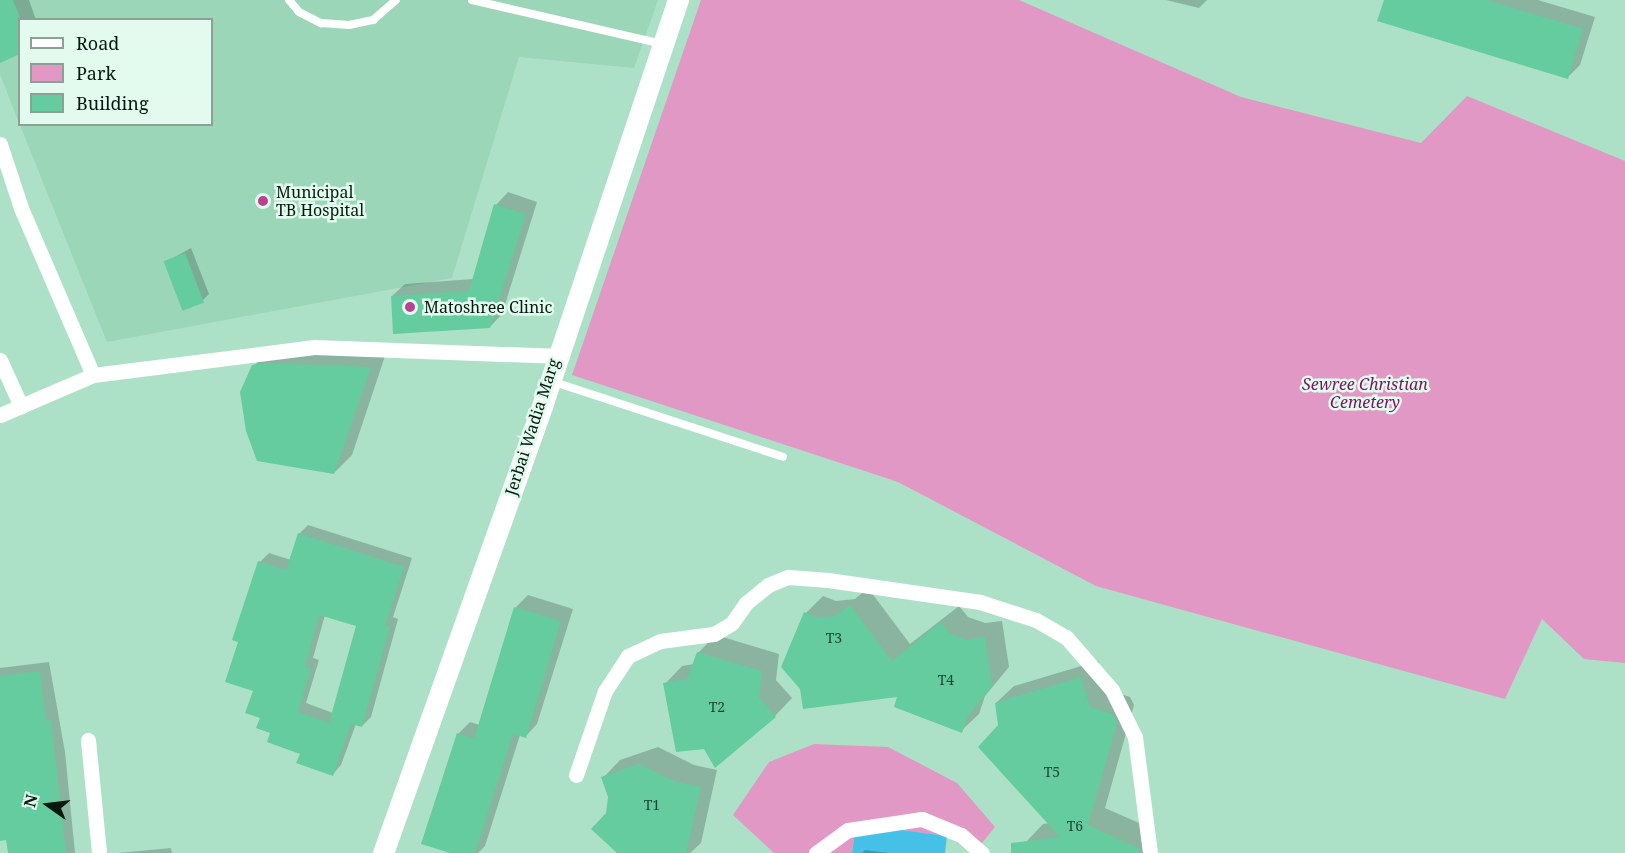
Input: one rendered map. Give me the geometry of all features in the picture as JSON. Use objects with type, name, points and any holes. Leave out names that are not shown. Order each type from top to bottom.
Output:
[{"type":"main road","name":"Jerbai Wadia Marg","points":[[383,853],[549,380],[555,356],[678,0]]},
{"type":"street","points":[[0,144],[21,208],[93,375]]},
{"type":"street","points":[[0,415],[93,375],[314,347],[555,356]]},
{"type":"street","points":[[0,360],[21,406]]},
{"type":"street","points":[[576,774],[605,691],[628,656],[660,641],[714,634],[732,623],[746,603],[768,585],[788,577],[828,580],[980,602],[1036,621],[1066,637],[1112,690],[1135,737],[1150,853]]},
{"type":"street","points":[[88,740],[99,853]]},
{"type":"street","points":[[816,853],[848,830],[922,819],[961,835],[982,853]]},
{"type":"lane","points":[[289,0],[299,12],[321,23],[349,25],[373,20],[396,0]]},
{"type":"lane","points":[[472,0],[663,44]]},
{"type":"lane","points":[[549,380],[783,457]]},
{"type":"shaded area","name":"Municipal TB Hospital","points":[[0,0],[658,0],[634,68],[519,57],[452,278],[107,342],[20,126],[213,126],[213,18],[18,18],[18,120],[0,74]]},
{"type":"green space","name":"Sewree Christian Cemetery","points":[[701,0],[1019,0],[1241,97],[1421,143],[1467,96],[1625,161],[1625,663],[1584,659],[1542,619],[1505,699],[1096,586],[898,482],[572,375]]},
{"type":"green space","points":[[814,744],[888,747],[957,783],[995,827],[974,853],[947,836],[856,824],[852,853],[774,853],[733,815],[769,762]]},
{"type":"water","points":[[856,824],[947,836],[945,853],[852,853]]},
{"type":"building","points":[[0,0],[13,0],[20,18],[18,18],[18,55],[0,63]]},
{"type":"building","points":[[1384,0],[1487,0],[1583,29],[1568,79],[1377,21]]},
{"type":"building","points":[[494,204],[526,214],[490,328],[393,334],[391,296],[469,291]]},
{"type":"building","points":[[185,253],[204,302],[183,311],[164,261]]},
{"type":"building","points":[[264,363],[371,367],[334,474],[257,461],[246,431],[240,392],[252,365]]},
{"type":"building","points":[[298,533],[404,567],[385,626],[390,627],[362,727],[351,724],[333,776],[296,763],[300,754],[267,742],[270,733],[256,728],[260,718],[245,713],[253,691],[225,682],[238,642],[232,640],[258,561],[286,570]],"holes":[[[319,615],[356,626],[329,723],[298,712],[311,669],[305,667]]]},
{"type":"building","points":[[850,605],[892,661],[941,622],[950,634],[967,640],[985,637],[992,686],[968,716],[962,733],[894,707],[897,697],[803,709],[800,689],[781,667],[804,612],[818,618],[835,616]]},
{"type":"building","points":[[514,607],[561,621],[526,738],[513,734],[475,853],[450,853],[421,844],[457,733],[474,739]]},
{"type":"building","points":[[697,652],[762,671],[759,698],[776,717],[715,768],[704,749],[676,752],[663,683],[687,679]]},
{"type":"building","points":[[40,671],[46,721],[51,720],[66,853],[8,853],[6,840],[0,841],[0,676]]},
{"type":"building","points":[[1081,677],[1090,707],[1113,714],[1117,723],[1088,825],[1140,849],[1140,853],[1011,853],[1011,843],[1060,837],[978,747],[998,725],[995,703]]},
{"type":"building","points":[[639,764],[676,782],[701,787],[686,853],[617,853],[591,829],[606,813],[608,797],[601,777]]},
{"type":"place","name":"Municipal TB Hospital","points":[[263,201]]},
{"type":"place","name":"Matoshree Clinic","points":[[410,307]]}]
